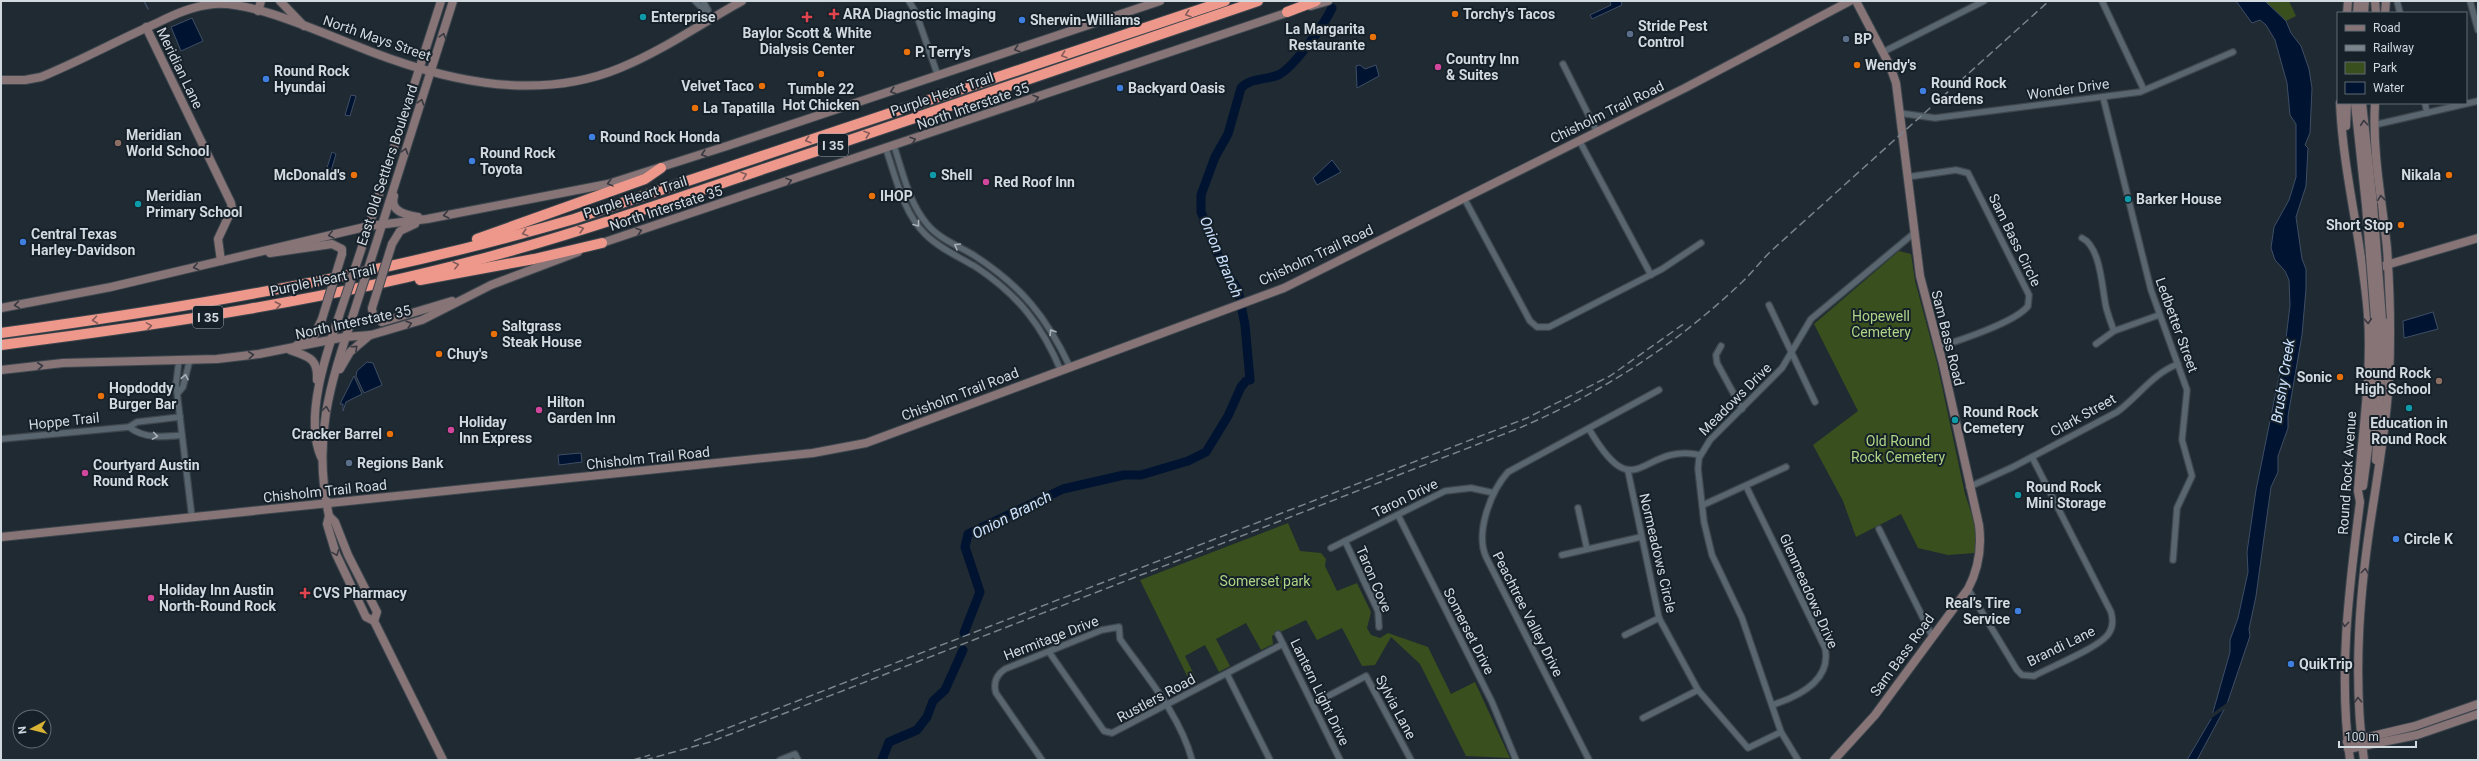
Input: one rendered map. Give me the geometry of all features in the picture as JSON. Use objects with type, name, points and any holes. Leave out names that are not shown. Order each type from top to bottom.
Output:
[{"type":"highway","name":"Purple Heart Trail","points":[[1,333],[175,308],[359,274],[512,237],[574,219],[1225,1]]},
{"type":"highway","name":"Purple Heart Trail","points":[[1,345],[208,317],[305,299],[491,256],[616,218],[1258,1]]},
{"type":"highway","points":[[1287,12],[1316,1]]},
{"type":"highway","points":[[359,274],[381,263],[452,246],[496,233],[645,179],[661,168]]},
{"type":"highway","points":[[305,299],[534,259],[602,243]]},
{"type":"highway","points":[[1,351],[111,331]]},
{"type":"main road","points":[[223,5],[231,1]]},
{"type":"main road","points":[[258,11],[261,1]]},
{"type":"main road","points":[[280,1],[306,28]]},
{"type":"main road","name":"East Old Settlers Boulevard","points":[[316,406],[330,341],[421,68],[441,1]]},
{"type":"main road","name":"East Old Settlers Boulevard","points":[[329,389],[432,71],[453,1]]},
{"type":"main road","name":"North Mays Street","points":[[1,80],[25,80],[41,77],[137,31],[191,8],[223,5],[239,6],[258,11],[421,68],[468,80],[504,86],[532,86],[576,82],[622,67],[742,1]]},
{"type":"main road","points":[[1,308],[45,301],[369,226],[427,219],[608,184],[661,168],[1160,1]]},
{"type":"main road","name":"North Interstate 35","points":[[1,370],[63,363],[224,358],[290,349],[345,337],[371,335],[422,320],[491,285],[602,243],[890,148],[1287,12],[1328,1]]},
{"type":"main road","name":"Chisholm Trail Road","points":[[1,537],[327,504],[849,448],[877,440],[1284,288],[1579,140],[1596,130],[1698,82],[1850,1]]},
{"type":"main road","name":"Sam Bass Road","points":[[1834,760],[1875,715],[1968,589],[1978,567],[1980,546],[1979,525],[1969,487],[1938,347],[1921,284],[1913,234],[1896,83],[1883,52],[1856,1]]},
{"type":"main road","points":[[2348,1],[2348,12]]},
{"type":"main road","points":[[2357,12],[2358,1]]},
{"type":"main road","points":[[2364,12],[2366,1]]},
{"type":"main road","points":[[2375,1],[2376,12]]},
{"type":"main road","points":[[2385,12],[2386,1]]},
{"type":"main road","points":[[137,31],[151,38],[155,23]]},
{"type":"main road","name":"Meridian Lane","points":[[146,27],[231,203],[232,209],[218,238],[220,252],[217,262]]},
{"type":"main road","name":"Round Rock Avenue","points":[[2340,104],[2345,151],[2360,247],[2366,300],[2369,355],[2358,491],[2360,502],[2344,646],[2344,710],[2350,760]]},
{"type":"main road","points":[[2345,151],[2347,104]]},
{"type":"main road","points":[[2355,104],[2369,204]]},
{"type":"main road","points":[[2362,104],[2379,319],[2380,406],[2374,497]]},
{"type":"main road","name":"Round Rock Avenue","points":[[2364,760],[2358,693],[2358,639],[2374,497],[2386,428],[2389,371],[2388,265],[2374,125],[2374,104]]},
{"type":"main road","points":[[400,170],[393,199],[394,205],[397,210],[406,215],[427,219]]},
{"type":"main road","points":[[427,219],[400,231],[392,244],[372,308],[377,320],[391,321],[469,296]]},
{"type":"main road","points":[[2362,268],[2388,265],[2478,238]]},
{"type":"main road","points":[[247,254],[288,252],[332,244],[342,250],[322,319],[314,336],[290,349]]},
{"type":"main road","points":[[2360,247],[2364,253],[2372,256],[2380,254],[2386,248]]},
{"type":"main road","points":[[2366,300],[2377,292],[2389,297]]},
{"type":"main road","points":[[2360,502],[2373,411],[2379,319]]},
{"type":"main road","points":[[371,335],[344,359],[329,389],[321,457],[329,516],[327,524],[336,554],[366,617],[374,621],[443,760]]},
{"type":"main road","points":[[290,349],[305,355],[316,364],[315,445],[321,457]]},
{"type":"main road","points":[[329,516],[336,522],[348,555],[377,612],[374,621]]},
{"type":"main road","points":[[2362,743],[2478,704]]},
{"type":"main road","points":[[2348,746],[2417,735],[2478,714]]},
{"type":"street","points":[[696,1],[712,18]]},
{"type":"street","points":[[703,1],[712,18]]},
{"type":"street","points":[[909,1],[916,13],[938,76]]},
{"type":"street","points":[[1883,52],[1984,1]]},
{"type":"street","points":[[2102,1],[2144,90]]},
{"type":"street","points":[[2397,1],[2400,12]]},
{"type":"street","points":[[2470,1],[2478,30]]},
{"type":"street","name":"Wonder Drive","points":[[1899,113],[1935,118],[2103,97],[2144,90],[2233,52]]},
{"type":"street","points":[[1563,64],[1596,130]]},
{"type":"street","name":"Ledbetter Street","points":[[2103,97],[2115,153],[2159,315],[2187,390],[2182,440],[2192,476],[2189,486],[2179,503],[2173,560]]},
{"type":"street","points":[[2467,104],[2478,101]]},
{"type":"street","points":[[2425,104],[2427,113]]},
{"type":"street","points":[[2374,125],[2465,104]]},
{"type":"street","points":[[1579,140],[1651,275]]},
{"type":"street","points":[[890,148],[906,179],[916,209],[928,226],[940,236],[1007,278],[1031,303],[1054,334],[1070,367]]},
{"type":"street","points":[[890,148],[898,182],[906,205],[925,234],[978,269],[1025,308],[1047,338],[1061,371]]},
{"type":"street","name":"Sam Bass Circle","points":[[1907,177],[1956,170],[1968,173],[2030,299],[2028,306],[2019,314],[1971,338],[1938,347]]},
{"type":"street","points":[[898,182],[906,179]]},
{"type":"street","points":[[1464,198],[1530,321],[1537,326],[1549,327],[1651,275],[1701,243]]},
{"type":"street","name":"Meadows Drive","points":[[1798,760],[1781,732],[1742,618],[1712,555],[1702,505],[1698,469],[1700,455],[1710,440],[1777,374],[1792,354],[1806,327],[1816,314],[1913,234]]},
{"type":"street","points":[[2082,238],[2092,246],[2096,256],[2106,309],[2114,331]]},
{"type":"street","points":[[1769,305],[1815,402]]},
{"type":"street","points":[[2096,344],[2114,331],[2159,315]]},
{"type":"street","points":[[1721,346],[1716,355],[1717,363],[1742,409]]},
{"type":"street","points":[[179,360],[176,384],[192,518]]},
{"type":"street","points":[[178,393],[183,387],[190,360]]},
{"type":"street","name":"Clark Street","points":[[1969,487],[2032,457],[2117,412],[2129,404],[2158,374],[2178,364]]},
{"type":"street","name":"Peachtree Valley Drive","points":[[1589,760],[1483,550],[1482,531],[1494,493],[1501,480],[1513,468],[1660,390]]},
{"type":"street","name":"Hoppe Trail","points":[[1,440],[130,427],[137,422],[180,416]]},
{"type":"street","points":[[130,427],[137,433],[164,438],[182,435]]},
{"type":"street","points":[[1588,429],[1609,459],[1628,471],[1637,470],[1670,454],[1685,452],[1700,455]]},
{"type":"street","name":"Brandi Lane","points":[[1968,589],[2017,670],[2026,676],[2034,676],[2097,644],[2110,632],[2112,624],[2111,612],[2032,457]]},
{"type":"street","points":[[1702,505],[1786,467]]},
{"type":"street","name":"Normeadows Circle","points":[[1628,471],[1659,618],[1698,690],[1748,748],[1781,732]]},
{"type":"street","name":"Glenmeadows Drive","points":[[1746,486],[1825,648],[1826,657],[1820,675],[1804,692],[1792,699],[1772,705]]},
{"type":"street","name":"Taron Drive","points":[[1331,548],[1454,489],[1471,488],[1494,493]]},
{"type":"street","points":[[1578,508],[1587,549]]},
{"type":"street","name":"Somerset Drive","points":[[1398,515],[1492,702],[1516,760]]},
{"type":"street","points":[[1880,529],[1932,636]]},
{"type":"street","points":[[1562,555],[1641,537]]},
{"type":"street","name":"Taron Cove","points":[[1345,541],[1378,611],[1379,627]]},
{"type":"street","points":[[1625,635],[1659,618]]},
{"type":"street","name":"Hermitage Drive","points":[[1042,760],[998,696],[995,683],[998,675],[1005,669],[1102,630],[1119,627],[1120,639],[1166,706]]},
{"type":"street","name":"Lantern Light Drive","points":[[1278,634],[1340,760]]},
{"type":"street","name":"Rustlers Road","points":[[1049,652],[1104,731],[1116,732],[1283,644]]},
{"type":"street","points":[[1227,674],[1270,760]]},
{"type":"street","name":"Sylvia Lane","points":[[1313,704],[1366,676],[1411,760]]},
{"type":"street","points":[[1643,718],[1698,690]]},
{"type":"street","points":[[1166,706],[1178,727],[1192,760]]},
{"type":"street","points":[[780,760],[795,754],[798,760]]},
{"type":"green space","points":[[2265,1],[2289,1],[2296,16],[2286,21]]},
{"type":"green space","name":"Old Round Rock Cemetery","points":[[1899,251],[1911,254],[1915,281],[1937,363],[1965,494],[1975,524],[1975,553],[1948,555],[1918,548],[1901,514],[1856,537],[1843,501],[1813,445],[1858,411],[1814,324]]},
{"type":"green space","name":"Somerset park","points":[[1288,523],[1300,551],[1321,553],[1326,559],[1325,566],[1337,591],[1357,583],[1371,612],[1367,628],[1371,635],[1380,638],[1388,633],[1428,647],[1451,694],[1475,682],[1510,758],[1466,756],[1420,664],[1391,637],[1375,665],[1362,666],[1342,628],[1317,640],[1306,620],[1272,636],[1273,644],[1261,650],[1246,623],[1216,639],[1230,666],[1219,672],[1205,645],[1185,656],[1198,683],[1192,686],[1140,580]]},
{"type":"water","points":[[1610,1],[1621,1],[1622,5],[1592,19],[1590,15],[1611,5]]},
{"type":"water","name":"Brushy Creek","points":[[2236,1],[2265,1],[2286,21],[2291,33],[2301,46],[2309,69],[2312,88],[2310,133],[2305,145],[2308,148],[2306,186],[2296,217],[2302,259],[2306,269],[2306,289],[2302,335],[2288,416],[2288,428],[2278,456],[2278,472],[2271,487],[2256,596],[2249,629],[2250,636],[2227,704],[2197,760],[2187,760],[2211,719],[2230,652],[2230,640],[2238,618],[2248,572],[2247,552],[2256,490],[2285,347],[2290,305],[2289,280],[2285,271],[2275,260],[2271,248],[2274,227],[2289,200],[2296,177],[2296,124],[2290,115],[2287,83],[2275,40],[2266,25],[2260,20],[2252,23]]},
{"type":"water","points":[[192,18],[203,41],[181,51],[171,27]]},
{"type":"water","points":[[1360,65],[1365,69],[1376,65],[1379,76],[1357,88],[1356,66]]},
{"type":"water","points":[[351,95],[356,96],[350,116],[345,115]]},
{"type":"water","points":[[332,152],[336,154],[330,174],[327,168]]},
{"type":"water","points":[[1332,160],[1341,172],[1317,185],[1313,178]]},
{"type":"water","points":[[2433,312],[2438,329],[2404,338],[2403,321]]},
{"type":"water","points":[[367,362],[373,363],[382,385],[364,393],[356,376],[357,371]]},
{"type":"water","points":[[354,376],[362,394],[346,402],[343,411],[343,404],[340,404]]},
{"type":"water","points":[[581,453],[582,462],[559,465],[558,455]]},
{"type":"pier","points":[[2231,700],[2229,706],[2209,720],[2210,715]]},
{"type":"waterway","points":[[144,1],[148,9]]},
{"type":"waterway","name":"Onion Branch","points":[[964,633],[980,592],[965,547],[968,534],[1063,489],[1124,475],[1141,475],[1188,461],[1206,452],[1228,416],[1241,387],[1246,381],[1250,380],[1245,325],[1238,290],[1221,264],[1212,237],[1201,212],[1201,195],[1215,157],[1228,134],[1241,88],[1249,82],[1278,75],[1292,64],[1308,45],[1332,8]]},
{"type":"waterway","name":"Onion Branch","points":[[882,760],[889,742],[917,730],[927,717],[933,701],[945,690],[963,650]]},
{"type":"railway","points":[[645,760],[710,742],[788,712],[1517,429],[1578,400],[1635,367],[1715,307],[1744,280],[1771,251],[2049,1]]},
{"type":"railway","points":[[694,741],[1527,418],[1610,376],[1685,323]]},
{"type":"railway","points":[[633,760],[650,755]]},
{"type":"place","name":"ARA Diagnostic Imaging","points":[[834,14]]},
{"type":"place","name":"Torchy's Tacos","points":[[1455,14]]},
{"type":"place","name":"Enterprise","points":[[643,17]]},
{"type":"place","name":"Baylor Scott & White Dialysis Center","points":[[807,17]]},
{"type":"place","name":"Sherwin-Williams","points":[[1022,20]]},
{"type":"place","name":"Stride Pest Control","points":[[1630,34]]},
{"type":"place","name":"La Margarita Restaurante","points":[[1373,37]]},
{"type":"place","name":"BP","points":[[1846,39]]},
{"type":"place","name":"P. Terry's","points":[[907,52]]},
{"type":"place","name":"Wendy's","points":[[1857,65]]},
{"type":"place","name":"Country Inn & Suites","points":[[1438,67]]},
{"type":"place","name":"Tumble 22 Hot Chicken","points":[[821,74]]},
{"type":"place","name":"Round Rock Hyundai","points":[[266,79]]},
{"type":"place","name":"Velvet Taco","points":[[762,86]]},
{"type":"place","name":"Backyard Oasis","points":[[1120,88]]},
{"type":"place","name":"Round Rock Gardens","points":[[1923,91]]},
{"type":"place","name":"La Tapatilla","points":[[695,108]]},
{"type":"place","name":"Round Rock Honda","points":[[592,137]]},
{"type":"place","name":"Meridian World School","points":[[118,143]]},
{"type":"place","name":"Round Rock Toyota","points":[[472,161]]},
{"type":"place","name":"McDonald's","points":[[354,175]]},
{"type":"place","name":"Shell","points":[[933,175]]},
{"type":"place","name":"Nikala","points":[[2449,175]]},
{"type":"place","name":"Red Roof Inn","points":[[986,182]]},
{"type":"place","name":"IHOP","points":[[872,196]]},
{"type":"place","name":"Barker House","points":[[2128,199]]},
{"type":"place","name":"Meridian Primary School","points":[[138,204]]},
{"type":"place","name":"Short Stop","points":[[2401,225]]},
{"type":"place","name":"Central Texas Harley-Davidson","points":[[23,242]]},
{"type":"place","name":"Saltgrass Steak House","points":[[494,334]]},
{"type":"place","name":"Chuy's","points":[[439,354]]},
{"type":"place","name":"Sonic","points":[[2340,377]]},
{"type":"place","name":"Round Rock High School","points":[[2439,381]]},
{"type":"place","name":"Hopdoddy Burger Bar","points":[[101,396]]},
{"type":"place","name":"Education in Round Rock","points":[[2409,408]]},
{"type":"place","name":"Hilton Garden Inn","points":[[539,410]]},
{"type":"place","name":"Round Rock Cemetery","points":[[1955,420]]},
{"type":"place","name":"Holiday Inn Express","points":[[451,430]]},
{"type":"place","name":"Cracker Barrel","points":[[390,434]]},
{"type":"place","name":"Regions Bank","points":[[349,463]]},
{"type":"place","name":"Courtyard Austin Round Rock","points":[[85,473]]},
{"type":"place","name":"Round Rock Mini Storage","points":[[2018,495]]},
{"type":"place","name":"Circle K","points":[[2396,539]]},
{"type":"place","name":"CVS Pharmacy","points":[[305,593]]},
{"type":"place","name":"Holiday Inn Austin North-Round Rock","points":[[151,598]]},
{"type":"place","name":"Real’s Tire Service","points":[[2018,611]]},
{"type":"place","name":"QuikTrip","points":[[2291,664]]},
{"type":"park label","name":"Hopewell Cemetery","points":[[1881,324]]}]
